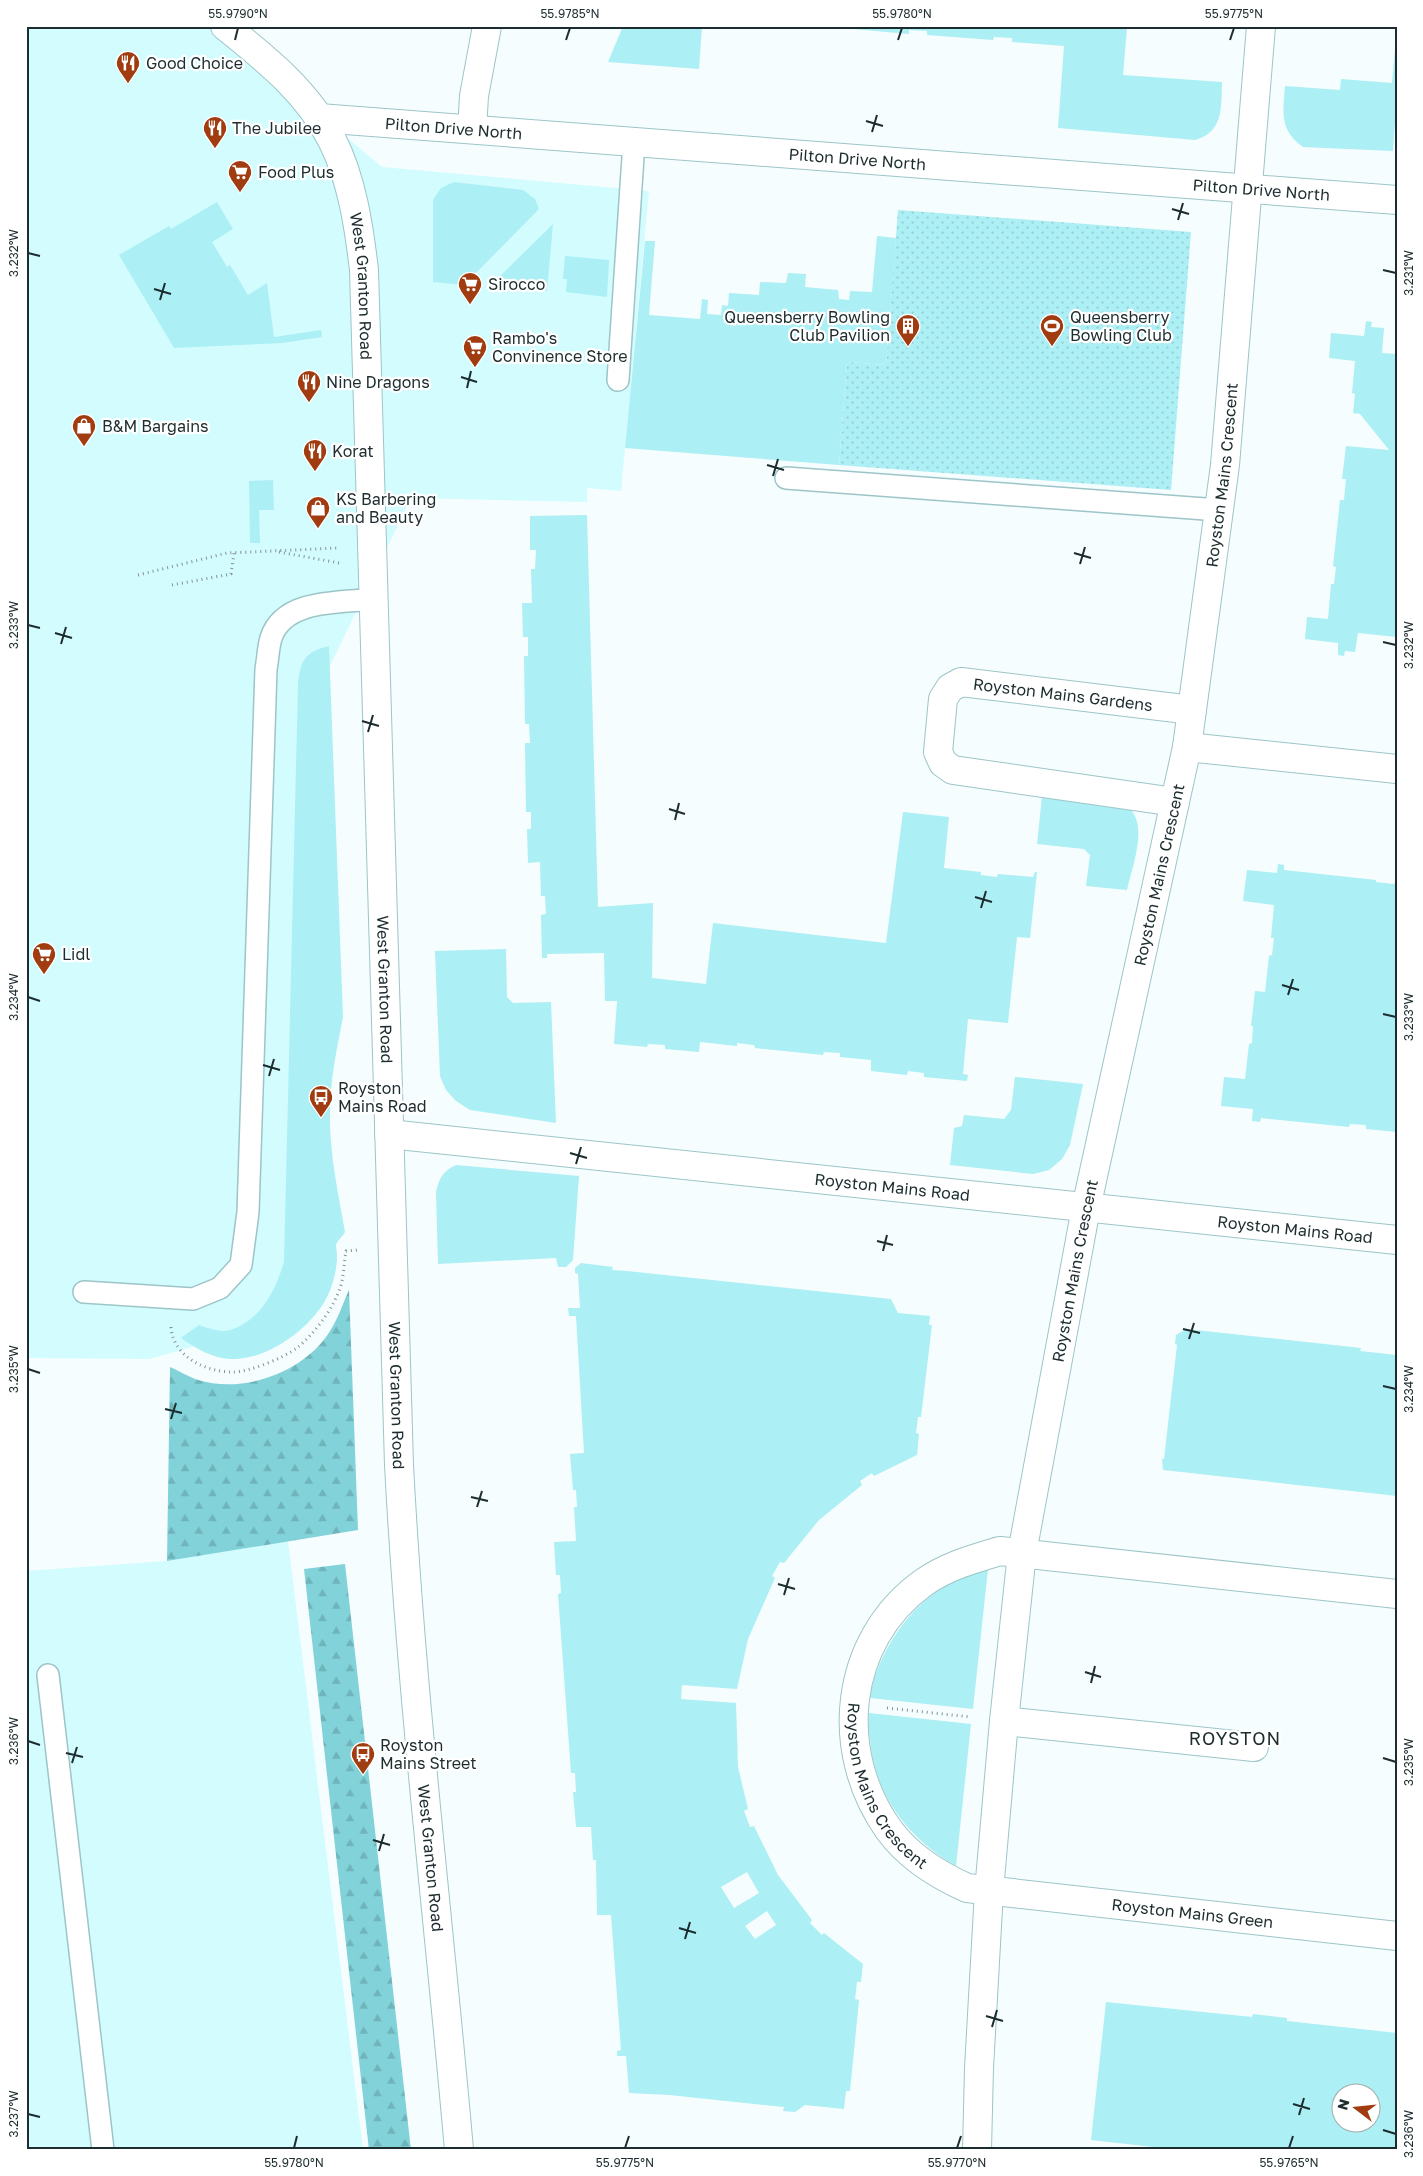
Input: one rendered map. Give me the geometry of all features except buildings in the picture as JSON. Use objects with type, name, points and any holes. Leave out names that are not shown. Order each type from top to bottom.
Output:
[{"type":"street","name":"West Granton Road","points":[[225,26],[267,59],[305,99],[319,118],[333,141],[360,232],[364,270],[374,558],[392,1248],[405,1585],[459,2150]]},
{"type":"street","points":[[472,129],[474,96],[487,26]]},
{"type":"street","name":"Royston Mains Crescent","points":[[978,2150],[979,2068],[989,1891],[1004,1721],[1022,1553],[1086,1208],[1187,747],[1226,456],[1261,26]]},
{"type":"street","name":"Pilton Drive North","points":[[319,118],[1397,200]]},
{"type":"street","name":"Royston Mains Gardens","points":[[1176,802],[953,770],[943,763],[938,752],[943,699],[950,688],[961,682],[1192,710]]},
{"type":"street","points":[[1187,747],[1397,769]]},
{"type":"street","name":"Royston Mains Road","points":[[389,1134],[1397,1240]]},
{"type":"street","name":"Royston Mains Crescent","points":[[989,1891],[967,1888],[945,1878],[924,1865],[890,1831],[870,1799],[856,1761],[853,1734],[854,1704],[859,1678],[868,1651],[886,1620],[902,1601],[923,1583],[948,1567],[1000,1551],[1022,1553]]},
{"type":"street","points":[[1022,1553],[1397,1594]]},
{"type":"street","points":[[1004,1721],[1254,1747]]},
{"type":"street","name":"Royston Mains Green","points":[[989,1891],[1397,1936]]},
{"type":"lane","points":[[618,380],[634,142]]},
{"type":"lane","points":[[786,478],[1219,510]]},
{"type":"lane","points":[[84,1292],[192,1299],[220,1288],[241,1264],[248,1212],[266,669],[272,638],[283,620],[303,608],[375,599]]},
{"type":"lane","points":[[48,1675],[102,2150]]},
{"type":"path","points":[[138,575],[234,552],[272,551],[374,558]]},
{"type":"path","points":[[272,551],[374,558]]},
{"type":"path","points":[[172,585],[231,574],[234,552]]},
{"type":"path","points":[[170,1297],[172,1339],[183,1354],[207,1368],[234,1372],[263,1365],[297,1348],[316,1328],[322,1321],[340,1286],[346,1251],[392,1248]]},
{"type":"path","points":[[854,1704],[1004,1721]]},
{"type":"shaded area","points":[[26,26],[214,26],[382,167],[649,191],[621,491],[587,488],[587,502],[411,498],[314,699],[306,1263],[263,1327],[149,1359],[26,1358]]},
{"type":"shaded area","points":[[623,26],[702,26],[699,69],[608,62]]},
{"type":"shaded area","points":[[843,26],[1123,26],[1127,28],[1123,75],[1222,82],[1221,109],[1216,125],[1211,131],[1195,140],[1058,128],[1064,46],[1012,42],[1012,38],[994,37],[993,40],[927,35],[927,31],[909,30],[909,34],[842,28]]},
{"type":"shaded area","points":[[1395,48],[1397,123],[1395,123],[1393,151],[1303,147],[1295,141],[1284,120],[1285,86],[1340,90],[1341,79],[1392,83]]},
{"type":"shaded area","points":[[454,182],[523,190],[535,199],[539,209],[464,285],[433,282],[433,200],[441,188]]},
{"type":"shaded area","points":[[217,202],[233,229],[212,242],[227,267],[230,265],[248,295],[267,283],[274,337],[321,330],[322,337],[282,343],[174,348],[119,255],[169,226],[171,229]]},
{"type":"shaded area","points":[[898,210],[1191,232],[1171,490],[839,465],[847,362],[886,365]]},
{"type":"shaded area","points":[[553,224],[547,291],[490,286]]},
{"type":"shaded area","points":[[877,236],[896,238],[886,365],[847,362],[839,465],[625,448],[645,241],[655,241],[649,315],[700,319],[702,299],[708,300],[707,314],[721,315],[722,305],[728,306],[729,293],[759,295],[760,282],[786,283],[788,273],[806,274],[805,287],[838,290],[839,299],[849,300],[850,291],[872,292]]},
{"type":"shaded area","points":[[565,256],[609,260],[607,297],[566,292],[567,279],[563,279]]},
{"type":"shaded area","points":[[1366,321],[1372,322],[1371,327],[1384,328],[1382,353],[1397,354],[1397,637],[1358,633],[1355,652],[1345,651],[1344,656],[1338,655],[1338,643],[1305,639],[1307,617],[1328,619],[1331,584],[1334,584],[1336,567],[1333,566],[1340,500],[1344,500],[1346,479],[1342,479],[1346,446],[1389,450],[1360,414],[1353,413],[1355,394],[1352,393],[1355,361],[1329,358],[1331,333],[1364,336]]},
{"type":"shaded area","points":[[273,480],[274,510],[259,510],[260,543],[250,543],[249,481]]},
{"type":"shaded area","points":[[587,515],[598,907],[653,903],[652,978],[706,984],[713,923],[886,943],[903,812],[949,817],[944,868],[981,872],[981,875],[997,877],[998,874],[1033,877],[1035,872],[1037,872],[1030,938],[1017,937],[1008,1023],[968,1019],[963,1074],[968,1075],[967,1081],[924,1077],[924,1073],[908,1071],[907,1075],[871,1071],[871,1060],[840,1057],[840,1053],[824,1052],[823,1055],[755,1048],[754,1045],[737,1043],[737,1046],[700,1042],[699,1052],[665,1049],[665,1045],[648,1044],[647,1047],[614,1044],[617,1001],[605,1001],[604,953],[547,954],[547,958],[542,958],[541,915],[546,914],[545,896],[541,896],[540,862],[528,863],[527,829],[531,829],[531,812],[526,812],[525,743],[530,743],[529,724],[525,724],[524,656],[528,656],[528,637],[523,637],[522,603],[532,603],[531,569],[535,569],[536,550],[530,550],[530,516]]},
{"type":"shaded area","points":[[329,646],[343,1017],[330,1099],[330,1126],[334,1172],[345,1232],[336,1245],[336,1267],[331,1288],[320,1309],[310,1320],[286,1341],[272,1349],[244,1358],[223,1358],[204,1352],[181,1338],[199,1325],[223,1331],[241,1326],[259,1312],[266,1303],[277,1283],[284,1262],[298,685],[300,669],[305,658],[314,651]]},
{"type":"shaded area","points":[[1042,796],[1130,809],[1138,826],[1138,836],[1135,859],[1127,890],[1086,886],[1090,855],[1084,849],[1037,844]]},
{"type":"shaded area","points":[[1278,864],[1284,865],[1284,870],[1376,880],[1376,882],[1393,884],[1397,882],[1397,1132],[1366,1129],[1366,1125],[1350,1124],[1349,1127],[1261,1118],[1260,1122],[1252,1121],[1253,1109],[1221,1106],[1224,1077],[1245,1079],[1249,1044],[1252,1043],[1253,1026],[1251,1026],[1255,991],[1265,992],[1269,956],[1272,955],[1274,938],[1271,938],[1274,905],[1243,901],[1247,870],[1277,873]]},
{"type":"shaded area","points":[[506,949],[507,997],[513,1003],[551,1002],[556,1123],[470,1110],[456,1101],[446,1090],[440,1076],[435,951]]},
{"type":"shaded area","points":[[1015,1077],[1083,1084],[1070,1145],[1062,1159],[1049,1170],[1033,1174],[950,1165],[954,1128],[962,1126],[964,1115],[1004,1119],[1011,1110]]},
{"type":"shaded area","points":[[456,1165],[579,1176],[573,1260],[566,1267],[558,1267],[556,1258],[438,1264],[436,1192],[442,1175]]},
{"type":"shaded area","points":[[581,1263],[613,1267],[612,1270],[891,1299],[898,1313],[930,1316],[929,1325],[932,1325],[921,1417],[918,1417],[916,1433],[919,1434],[917,1455],[874,1476],[872,1473],[860,1481],[862,1485],[819,1520],[784,1563],[780,1562],[772,1576],[775,1578],[748,1639],[737,1689],[682,1685],[681,1699],[736,1703],[738,1767],[748,1809],[744,1811],[750,1827],[754,1826],[778,1875],[812,1920],[810,1923],[822,1935],[824,1933],[863,1964],[861,1982],[857,1982],[855,1999],[859,2000],[850,2091],[846,2091],[844,2109],[805,2105],[795,2112],[783,2111],[784,2107],[669,2095],[629,2093],[626,2056],[617,2056],[617,2051],[621,2050],[611,1915],[597,1915],[596,1860],[593,1860],[591,1827],[576,1827],[573,1792],[576,1792],[575,1773],[571,1773],[558,1594],[561,1593],[560,1575],[556,1575],[554,1542],[576,1541],[574,1507],[577,1507],[576,1490],[573,1490],[570,1454],[584,1453],[576,1316],[569,1316],[568,1308],[580,1308],[578,1274],[575,1273],[575,1268]],"holes":[[[747,1872],[759,1893],[734,1908],[721,1887]],[[767,1911],[776,1925],[755,1939],[745,1926]]]},
{"type":"shaded area","points":[[1186,1329],[1361,1348],[1360,1351],[1397,1355],[1397,1496],[1163,1470],[1162,1459],[1164,1459],[1177,1345],[1175,1344],[1176,1335]]},
{"type":"shaded area","points":[[288,1541],[363,2150],[26,2150],[26,1571],[167,1561]]},
{"type":"shaded area","points":[[988,1569],[973,1709],[870,1698],[879,1665],[896,1634],[907,1620],[931,1595],[945,1586],[961,1578]]},
{"type":"shaded area","points":[[869,1713],[971,1724],[956,1866],[940,1856],[911,1831],[890,1802],[881,1785],[875,1767],[868,1722]]},
{"type":"shaded area","points":[[1106,2002],[1252,2017],[1253,2014],[1287,2018],[1287,2021],[1397,2033],[1397,2150],[1180,2150],[1091,2140]]},
{"type":"green space","points":[[349,1290],[358,1530],[167,1561],[170,1367],[198,1380],[216,1384],[235,1384],[272,1376],[305,1358],[319,1345],[333,1326]]},
{"type":"green space","points":[[345,1564],[411,2150],[369,2150],[304,1569]]},
{"type":"place","name":"Good Choice","points":[[128,84]]},
{"type":"place","name":"The Jubilee","points":[[215,149]]},
{"type":"place","name":"Food Plus","points":[[240,193]]},
{"type":"place","name":"Sirocco","points":[[470,305]]},
{"type":"place","name":"Queensberry Bowling Club Pavilion","points":[[908,347]]},
{"type":"place","name":"Queensberry Bowling Club","points":[[1052,347]]},
{"type":"place","name":"Rambo's Convinence Store","points":[[475,368]]},
{"type":"place","name":"Nine Dragons","points":[[309,403]]},
{"type":"place","name":"B&M Bargains","points":[[84,447]]},
{"type":"place","name":"Korat","points":[[315,472]]},
{"type":"place","name":"KS Barbering and Beauty","points":[[318,529]]},
{"type":"place","name":"Lidl","points":[[44,975]]},
{"type":"place","name":"Royston Mains Road","points":[[321,1118]]},
{"type":"place","name":"Royston Mains Street","points":[[363,1775]]},
{"type":"district","name":"ROYSTON","points":[[1235,1739]]}]
